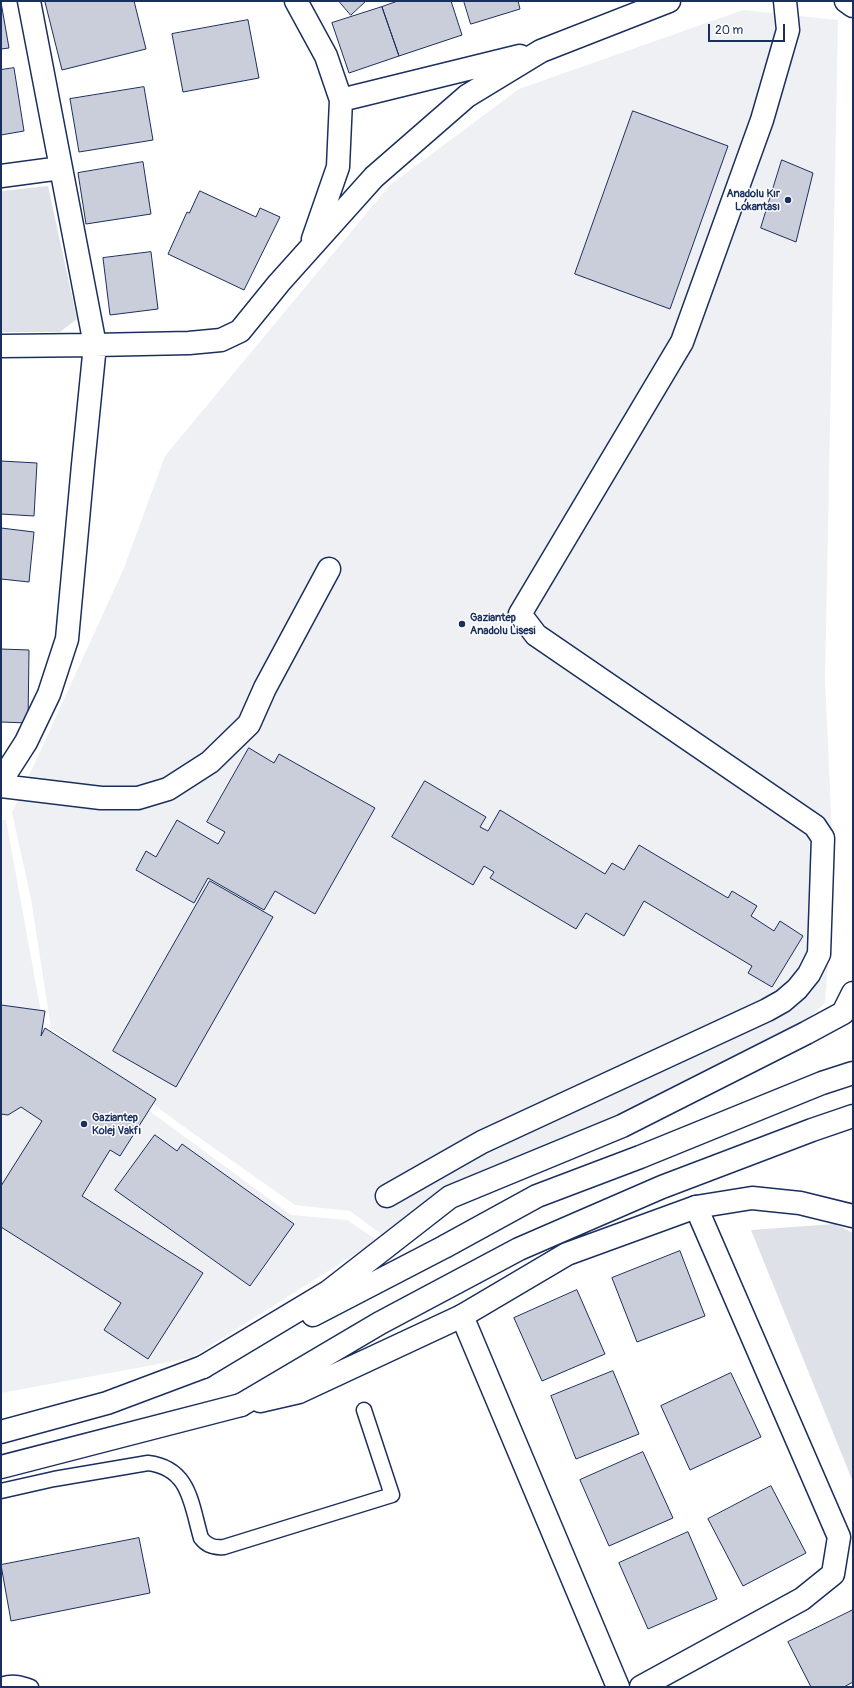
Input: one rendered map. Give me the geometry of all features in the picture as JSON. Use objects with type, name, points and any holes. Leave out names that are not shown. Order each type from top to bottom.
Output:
[{"type":"main road","points":[[1,781],[26,742],[49,694],[67,639],[95,345],[29,1]]},
{"type":"main road","points":[[296,1],[326,56],[341,100],[338,167],[309,250]]},
{"type":"main road","points":[[341,100],[541,51],[669,1]]},
{"type":"main road","points":[[387,1196],[482,1142],[767,1010],[783,1001],[797,989],[809,974],[819,954],[823,838],[815,826],[536,635],[520,614],[682,342],[762,120],[788,30],[785,1]]},
{"type":"main road","points":[[846,1],[853,6]]},
{"type":"main road","points":[[1,346],[95,345],[221,340],[240,331],[374,177],[467,96],[541,51]]},
{"type":"main road","points":[[1,176],[61,168]]},
{"type":"main road","points":[[1,786],[102,798],[138,798],[168,789],[210,762],[249,724],[265,688],[329,569]]},
{"type":"main road","points":[[203,1367],[328,1292],[450,1197],[622,1126],[778,1048],[844,1013],[853,993]]},
{"type":"main road","points":[[1,1432],[107,1403],[203,1367],[338,1303],[537,1196],[640,1157],[822,1083],[853,1072]]},
{"type":"main road","points":[[241,1405],[380,1323],[519,1249],[662,1187],[853,1116]]},
{"type":"main road","points":[[1,1467],[241,1405],[299,1392],[462,1316],[567,1254],[696,1207],[752,1198],[800,1204],[853,1216]]},
{"type":"main road","points":[[641,1687],[802,1599],[833,1574],[839,1537],[696,1207]]},
{"type":"main road","points":[[462,1316],[618,1687]]},
{"type":"lane","points":[[1,1492],[62,1478],[148,1463],[158,1464],[175,1473],[185,1486],[201,1538],[205,1543],[217,1548],[224,1547],[392,1495],[364,1410]]},
{"type":"lane","points":[[1,1685],[8,1682],[19,1683],[31,1687]]},
{"type":"shaded area","name":"Gaziantep Anadolu Lisesi","points":[[743,10],[838,20],[825,679],[834,879],[825,1003],[796,1029],[541,1152],[385,1237],[350,1211],[295,1205],[180,1124],[51,1028],[31,899],[12,813],[124,568],[165,456],[390,185],[519,89]]},
{"type":"shaded area","points":[[48,186],[77,319],[60,332],[1,332],[1,191]]},
{"type":"shaded area","name":"Gaziantep Kolej Vakfı","points":[[1,820],[6,820],[45,1034],[291,1215],[347,1220],[377,1240],[191,1358],[1,1393]]},
{"type":"shaded area","points":[[835,1224],[853,1233],[853,1482],[751,1230]]},
{"type":"building","points":[[134,1],[146,49],[62,70],[45,2]]},
{"type":"building","points":[[339,1],[366,1],[351,15]]},
{"type":"building","points":[[398,1],[451,1],[462,35],[399,56],[382,7]]},
{"type":"building","points":[[464,1],[518,1],[520,9],[471,24]]},
{"type":"building","points":[[1,2],[9,48],[1,49]]},
{"type":"building","points":[[382,7],[399,56],[349,73],[332,23]]},
{"type":"building","points":[[248,20],[259,78],[183,92],[172,34]]},
{"type":"building","points":[[14,68],[24,131],[1,135],[1,70]]},
{"type":"building","points":[[144,87],[153,140],[79,152],[70,99]]},
{"type":"building","points":[[633,111],[728,146],[670,309],[575,274]]},
{"type":"building","name":"Anadolu Kır Lokantası","points":[[782,160],[813,173],[796,242],[761,228]]},
{"type":"building","points":[[143,162],[151,214],[86,224],[78,173]]},
{"type":"building","points":[[200,191],[256,217],[260,208],[280,217],[244,290],[168,254],[187,212],[189,213]]},
{"type":"building","points":[[151,252],[158,309],[110,315],[103,258]]},
{"type":"building","points":[[1,461],[37,463],[34,516],[1,514]]},
{"type":"building","points":[[1,528],[34,532],[29,582],[1,579]]},
{"type":"building","points":[[1,649],[29,650],[28,723],[1,722]]},
{"type":"building","points":[[249,748],[274,763],[279,754],[375,808],[315,914],[275,891],[264,910],[208,878],[194,903],[136,870],[146,851],[156,857],[177,820],[218,844],[225,832],[207,822]]},
{"type":"building","points":[[425,781],[486,817],[480,827],[488,831],[500,810],[605,874],[612,863],[624,870],[639,845],[728,898],[732,891],[757,906],[751,916],[774,931],[780,921],[803,936],[772,987],[748,973],[752,966],[644,901],[624,936],[586,913],[576,929],[490,878],[494,872],[484,866],[473,885],[392,837]]},
{"type":"building","points":[[210,881],[273,917],[176,1087],[113,1051]]},
{"type":"building","points":[[1,1005],[45,1011],[41,1036],[45,1028],[156,1099],[120,1156],[110,1150],[82,1196],[203,1273],[148,1359],[104,1330],[121,1303],[1,1227],[1,1186],[42,1121],[21,1107],[8,1115],[1,1114]]},
{"type":"building","points":[[155,1135],[177,1151],[182,1144],[294,1224],[250,1286],[115,1190]]},
{"type":"building","points":[[680,1251],[705,1316],[637,1342],[612,1278]]},
{"type":"building","points":[[577,1290],[605,1354],[542,1381],[514,1318]]},
{"type":"building","points":[[613,1371],[639,1434],[576,1459],[551,1396]]},
{"type":"building","points":[[731,1373],[761,1437],[690,1470],[661,1406]]},
{"type":"building","points":[[643,1452],[673,1518],[609,1546],[580,1480]]},
{"type":"building","points":[[771,1486],[806,1553],[743,1586],[708,1519]]},
{"type":"building","points":[[688,1532],[717,1599],[648,1629],[619,1563]]},
{"type":"building","points":[[139,1538],[150,1593],[11,1621],[1,1565]]},
{"type":"building","points":[[853,1610],[853,1682],[844,1687],[811,1687],[788,1642]]},
{"type":"place","name":"Anadolu Kır Lokantası","points":[[788,200]]},
{"type":"place","name":"Gaziantep Anadolu Lisesi","points":[[462,624]]},
{"type":"place","name":"Gaziantep Kolej Vakfı","points":[[84,1124]]}]
